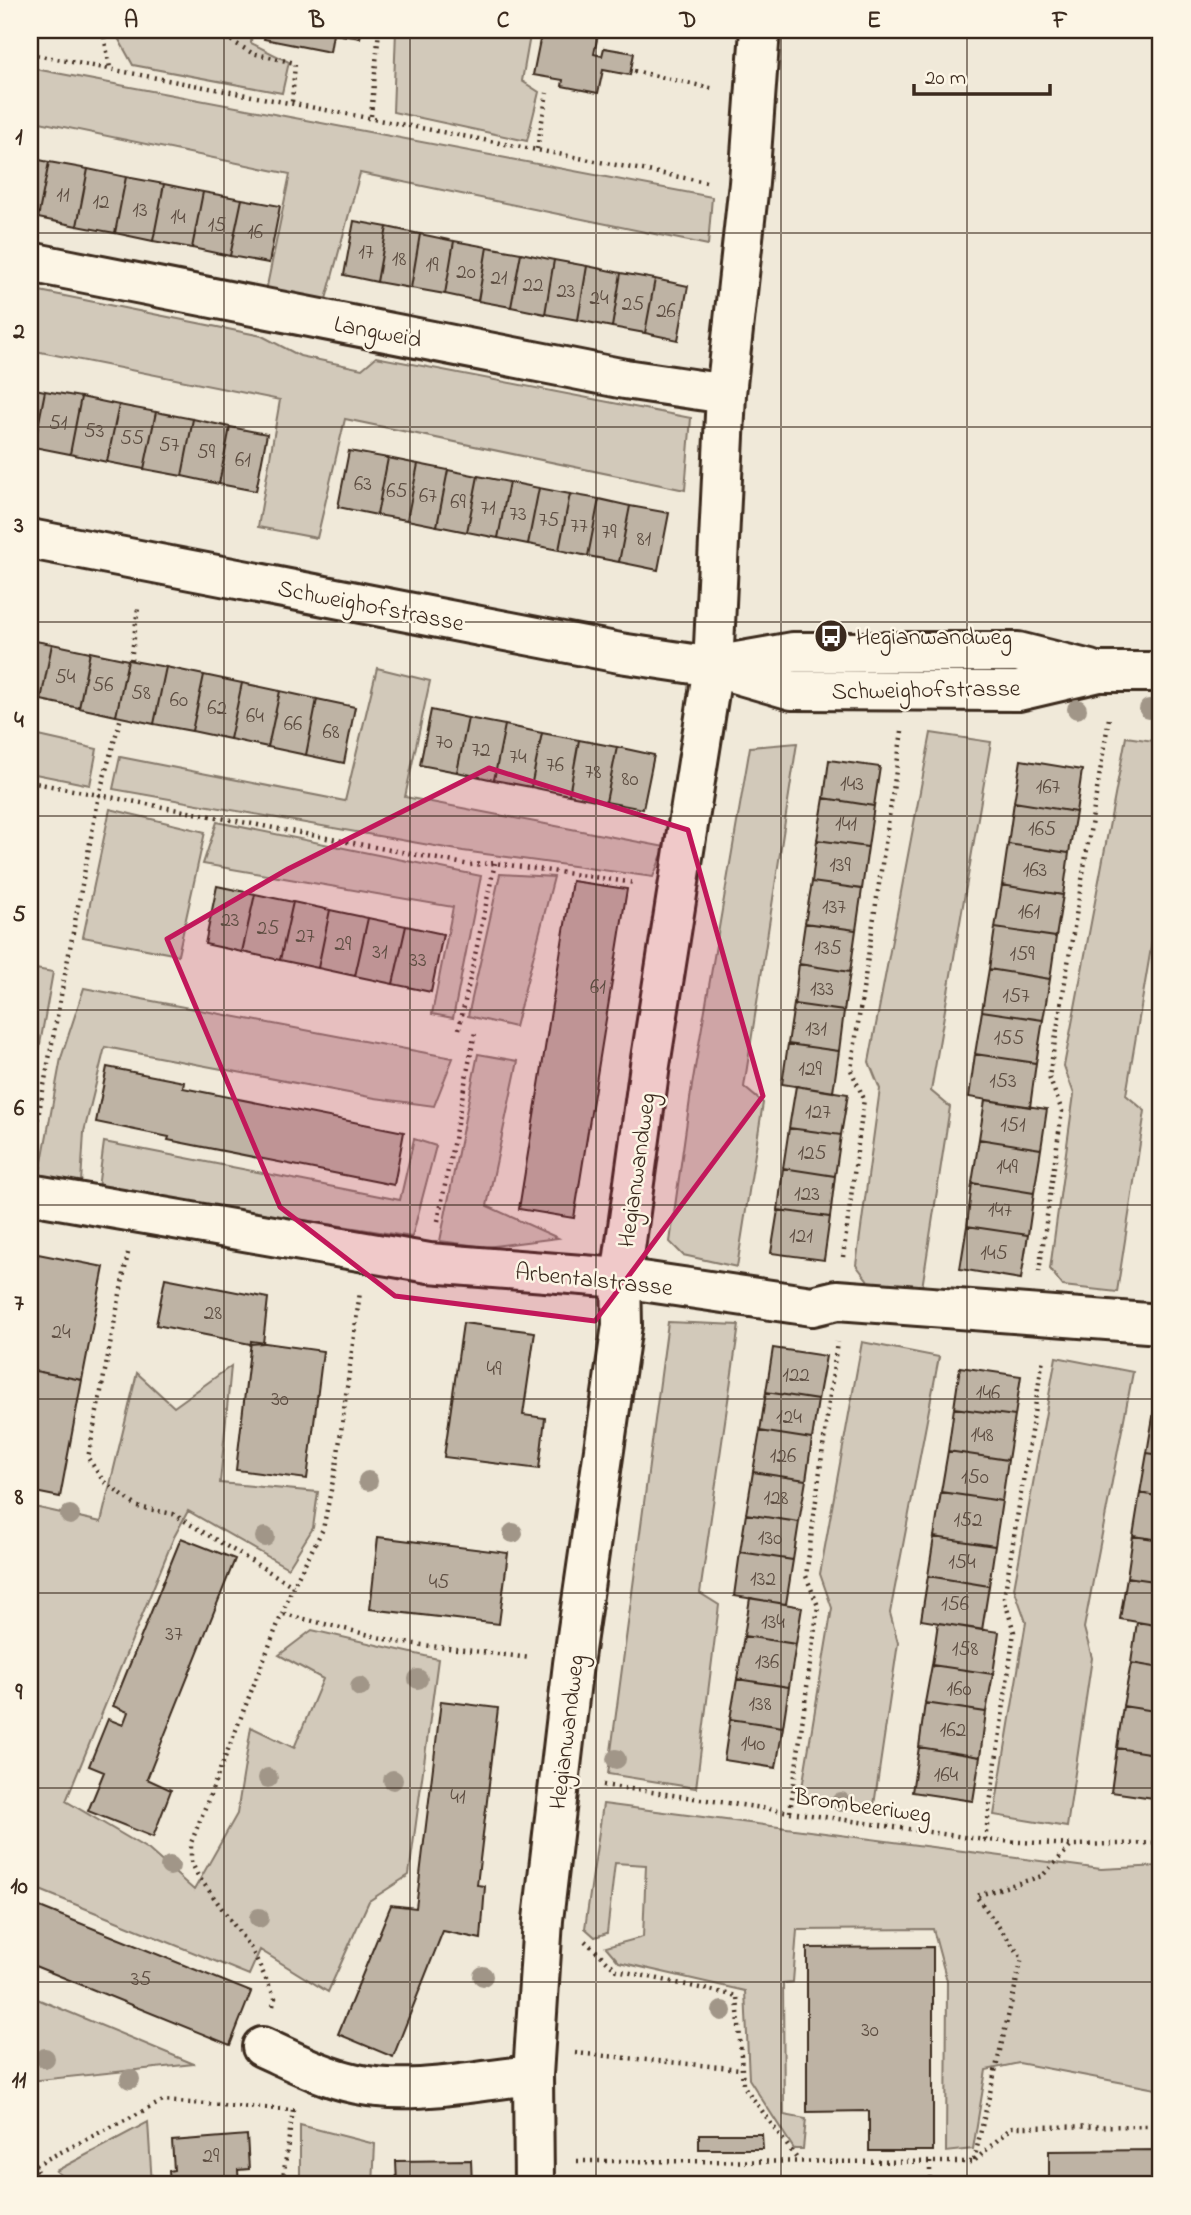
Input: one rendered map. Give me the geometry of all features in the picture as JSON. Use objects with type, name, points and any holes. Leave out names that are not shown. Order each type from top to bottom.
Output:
[{"type":"street","name":"Hegianwandweg","points":[[534,2185],[533,2075],[543,1920],[573,1664],[622,1325],[621,1278],[713,667],[726,394],[749,183],[760,30]]},
{"type":"street","name":"Langweid","points":[[30,262],[625,379],[726,394]]},
{"type":"street","name":"Schweighofstrasse","points":[[30,539],[620,653],[713,667],[792,690],[1018,691],[1099,673],[1161,671]]},
{"type":"street","name":"Arbentalstrasse","points":[[30,1194],[429,1263],[621,1278],[812,1306],[837,1300],[1161,1324]]},
{"type":"street","points":[[261,2047],[321,2074],[359,2085],[425,2088],[533,2075]]},
{"type":"path","points":[[103,30],[110,68]]},
{"type":"path","points":[[213,30],[252,52],[295,63],[292,102]]},
{"type":"path","points":[[371,116],[379,30]]},
{"type":"path","points":[[30,54],[716,183]]},
{"type":"path","points":[[634,71],[707,88]]},
{"type":"path","points":[[537,149],[547,93]]},
{"type":"path","points":[[131,660],[138,608]]},
{"type":"path","points":[[31,1151],[99,795],[121,717]]},
{"type":"path","points":[[30,782],[470,865],[495,863],[660,887],[677,893]]},
{"type":"path","points":[[459,1029],[495,863]]},
{"type":"path","points":[[429,1263],[475,1032]]},
{"type":"path","points":[[127,1258],[88,1458],[104,1482],[138,1507],[173,1514],[293,1586]]},
{"type":"path","points":[[261,2047],[275,1998],[252,1950],[197,1874],[191,1861],[191,1843],[293,1586],[323,1529],[337,1461],[361,1281]]},
{"type":"path","points":[[284,1614],[398,1642],[540,1659]]},
{"type":"path","name":"Brombeeriweg","points":[[561,1780],[985,1840],[1073,1844],[1161,1843]]},
{"type":"path","points":[[973,2162],[1022,1958],[976,1896],[1042,1876],[1073,1844]]},
{"type":"path","points":[[581,1937],[617,1970],[737,1996],[743,2085],[798,2161]]},
{"type":"path","points":[[564,2052],[741,2069]]},
{"type":"path","points":[[40,2185],[35,2165],[163,2101],[293,2110],[282,2185]]},
{"type":"path","points":[[576,2161],[973,2162],[1012,2127],[1161,2126]]},
{"type":"path","points":[[930,2161],[930,2185]]},
{"type":"highlighted area","points":[[489,768],[688,830],[763,1096],[595,1321],[395,1296],[280,1207],[167,939],[288,869]]},
{"type":"shaded area","points":[[118,30],[252,30],[251,43],[289,62],[282,93],[133,65],[117,36]]},
{"type":"shaded area","points":[[396,30],[531,30],[522,81],[539,92],[527,141],[393,112]]},
{"type":"shaded area","points":[[30,68],[712,197],[708,245],[360,173],[325,303],[266,291],[290,174],[30,120]]},
{"type":"shaded area","points":[[30,289],[262,336],[300,356],[362,369],[376,357],[691,418],[685,490],[345,419],[317,538],[258,527],[280,400],[30,350]]},
{"type":"shaded area","points":[[377,668],[430,681],[405,797],[665,847],[653,877],[463,851],[113,789],[120,757],[345,801]]},
{"type":"shaded area","points":[[931,733],[991,742],[931,1091],[950,1107],[922,1288],[869,1282],[856,1265],[880,1089],[869,1062]]},
{"type":"shaded area","points":[[30,734],[97,749],[90,785],[30,773]]},
{"type":"shaded area","points":[[1126,737],[1161,742],[1161,889],[1126,1095],[1145,1111],[1117,1292],[1063,1286],[1050,1269],[1074,1094],[1064,1066]]},
{"type":"shaded area","points":[[797,743],[744,1087],[763,1103],[737,1267],[683,1255],[670,1242],[692,1085],[750,747]]},
{"type":"shaded area","points":[[110,809],[205,832],[178,955],[83,937]]},
{"type":"shaded area","points":[[217,822],[481,876],[453,1018],[432,1014],[453,907],[203,864]]},
{"type":"shaded area","points":[[500,874],[554,877],[515,1027],[468,1016]]},
{"type":"shaded area","points":[[30,968],[53,972],[30,1100]]},
{"type":"shaded area","points":[[84,988],[453,1058],[434,1106],[375,1098],[105,1047],[84,1132],[81,1183],[39,1178],[61,1058]]},
{"type":"shaded area","points":[[478,1054],[518,1061],[487,1206],[558,1238],[486,1247],[440,1241]]},
{"type":"shaded area","points":[[414,1139],[436,1146],[412,1237],[98,1188],[104,1142],[400,1200]]},
{"type":"shaded area","points":[[668,1322],[739,1325],[700,1593],[719,1605],[696,1788],[608,1774]]},
{"type":"shaded area","points":[[862,1342],[939,1357],[890,1613],[898,1643],[873,1812],[800,1800],[832,1608],[820,1574]]},
{"type":"shaded area","points":[[1056,1357],[1133,1372],[1084,1628],[1092,1658],[1067,1827],[994,1815],[1026,1622],[1014,1588]]},
{"type":"shaded area","points":[[231,1366],[220,1483],[318,1492],[313,1528],[288,1568],[188,1511],[174,1537],[66,1801],[149,1850],[194,1890],[237,1814],[251,1727],[294,1748],[323,1679],[279,1655],[312,1630],[438,1659],[409,1875],[369,1901],[328,1992],[260,1950],[249,1975],[30,1886],[30,1506],[101,1522],[137,1373],[174,1407]]},
{"type":"shaded area","points":[[603,1804],[1101,1869],[1161,1866],[1161,2090],[1019,2063],[986,2070],[973,2149],[946,2152],[947,1981],[933,1929],[797,1930],[793,1982],[783,1983],[784,2115],[806,2119],[803,2149],[794,2149],[749,2079],[745,1991],[619,1962],[606,1947],[643,1937],[646,1865],[615,1863],[607,1933],[595,1937],[585,1928]]},
{"type":"shaded area","points":[[30,1996],[194,2064],[30,2081]]},
{"type":"shaded area","points":[[148,2122],[152,2185],[74,2185],[56,2171]]},
{"type":"shaded area","points":[[300,2125],[375,2144],[373,2185],[300,2185]]},
{"type":"building","points":[[266,30],[362,30],[360,38],[333,34],[330,52],[264,39]]},
{"type":"building","points":[[542,30],[599,30],[594,54],[602,56],[604,48],[634,53],[630,75],[603,70],[598,93],[562,86],[563,80],[533,75]]},
{"type":"building","points":[[30,158],[49,162],[38,218],[30,217]]},
{"type":"building","points":[[49,162],[88,169],[77,226],[38,218]]},
{"type":"building","points":[[88,169],[126,177],[115,233],[77,226]]},
{"type":"building","points":[[126,177],[164,184],[153,241],[115,233]]},
{"type":"building","points":[[164,184],[203,192],[192,248],[153,241]]},
{"type":"building","points":[[203,192],[242,199],[230,256],[192,248]]},
{"type":"building","points":[[242,199],[280,206],[269,263],[230,256]]},
{"type":"building","points":[[354,221],[387,227],[377,282],[344,275]]},
{"type":"building","points":[[387,227],[420,234],[411,288],[377,282]]},
{"type":"building","points":[[420,234],[454,241],[445,294],[411,288]]},
{"type":"building","points":[[454,241],[487,247],[478,301],[445,294]]},
{"type":"building","points":[[487,247],[521,253],[511,307],[478,301]]},
{"type":"building","points":[[521,253],[554,260],[545,314],[511,307]]},
{"type":"building","points":[[554,260],[587,266],[578,320],[545,314]]},
{"type":"building","points":[[587,266],[621,273],[612,327],[578,320]]},
{"type":"building","points":[[621,273],[655,279],[645,333],[612,327]]},
{"type":"building","points":[[655,279],[688,286],[678,340],[645,333]]},
{"type":"building","points":[[30,388],[45,391],[34,447],[30,447]]},
{"type":"building","points":[[45,391],[81,397],[70,454],[34,447]]},
{"type":"building","points":[[81,397],[119,405],[107,462],[70,454]]},
{"type":"building","points":[[119,405],[156,412],[144,469],[107,462]]},
{"type":"building","points":[[156,412],[193,419],[182,476],[144,469]]},
{"type":"building","points":[[193,419],[230,427],[219,484],[182,476]]},
{"type":"building","points":[[230,427],[267,434],[256,491],[219,484]]},
{"type":"building","points":[[349,451],[388,458],[377,515],[338,507]]},
{"type":"building","points":[[388,458],[418,464],[407,520],[377,515]]},
{"type":"building","points":[[418,464],[448,470],[437,526],[407,520]]},
{"type":"building","points":[[448,470],[478,476],[467,532],[437,526]]},
{"type":"building","points":[[478,476],[509,482],[498,538],[467,532]]},
{"type":"building","points":[[509,482],[539,488],[528,544],[498,538]]},
{"type":"building","points":[[539,488],[570,494],[559,550],[528,544]]},
{"type":"building","points":[[570,494],[599,499],[588,556],[559,550]]},
{"type":"building","points":[[599,499],[630,506],[619,562],[588,556]]},
{"type":"building","points":[[630,506],[669,513],[658,570],[619,562]]},
{"type":"building","points":[[30,640],[52,644],[41,700],[30,698]]},
{"type":"building","points":[[52,644],[90,652],[79,708],[41,700]]},
{"type":"building","points":[[90,652],[128,660],[116,716],[79,708]]},
{"type":"building","points":[[128,660],[166,667],[154,724],[116,716]]},
{"type":"building","points":[[166,667],[204,675],[192,731],[154,724]]},
{"type":"building","points":[[204,675],[242,683],[230,739],[192,731]]},
{"type":"building","points":[[242,683],[280,691],[268,747],[230,739]]},
{"type":"building","points":[[280,691],[317,699],[306,755],[268,747]]},
{"type":"building","points":[[317,699],[355,707],[344,763],[306,755]]},
{"type":"building","points":[[431,710],[468,718],[457,772],[420,765]]},
{"type":"building","points":[[468,718],[505,725],[494,780],[457,772]]},
{"type":"building","points":[[505,725],[542,733],[531,787],[494,780]]},
{"type":"building","points":[[542,733],[579,740],[569,795],[531,787]]},
{"type":"building","points":[[579,740],[617,747],[606,802],[569,795]]},
{"type":"building","points":[[617,747],[654,755],[643,809],[606,802]]},
{"type":"building","points":[[829,760],[880,767],[874,806],[824,798]]},
{"type":"building","points":[[1021,760],[1082,770],[1076,812],[1014,802]]},
{"type":"building","points":[[824,798],[874,806],[868,847],[817,840]]},
{"type":"building","points":[[1014,802],[1076,812],[1069,853],[1008,844]]},
{"type":"building","points":[[817,840],[868,847],[862,889],[812,882]]},
{"type":"building","points":[[1008,844],[1069,853],[1063,895],[1002,885]]},
{"type":"building","points":[[572,881],[627,889],[574,1218],[519,1209]]},
{"type":"building","points":[[812,882],[862,889],[856,930],[805,923]]},
{"type":"building","points":[[1002,885],[1063,895],[1056,937],[995,928]]},
{"type":"building","points":[[217,886],[255,894],[242,952],[205,944]]},
{"type":"building","points":[[255,894],[293,902],[280,960],[242,952]]},
{"type":"building","points":[[293,902],[330,910],[318,968],[280,960]]},
{"type":"building","points":[[330,910],[368,918],[355,976],[318,968]]},
{"type":"building","points":[[368,918],[406,926],[393,984],[355,976]]},
{"type":"building","points":[[805,923],[856,930],[850,972],[799,964]]},
{"type":"building","points":[[406,926],[443,934],[431,992],[393,984]]},
{"type":"building","points":[[995,928],[1056,937],[1050,979],[989,969]]},
{"type":"building","points":[[799,964],[850,972],[844,1011],[794,1004]]},
{"type":"building","points":[[989,969],[1050,979],[1043,1020],[982,1011]]},
{"type":"building","points":[[794,1004],[844,1011],[839,1051],[788,1044]]},
{"type":"building","points":[[982,1011],[1043,1020],[1036,1063],[975,1054]]},
{"type":"building","points":[[788,1044],[839,1051],[833,1092],[782,1084]]},
{"type":"building","points":[[975,1054],[1036,1063],[1030,1107],[969,1097]]},
{"type":"building","points":[[107,1067],[184,1082],[183,1088],[404,1132],[394,1185],[168,1140],[169,1137],[96,1122]]},
{"type":"building","points":[[796,1086],[848,1094],[841,1135],[789,1128]]},
{"type":"building","points":[[985,1100],[1047,1109],[1041,1149],[979,1139]]},
{"type":"building","points":[[789,1128],[841,1135],[835,1176],[783,1168]]},
{"type":"building","points":[[979,1139],[1041,1149],[1034,1193],[972,1183]]},
{"type":"building","points":[[783,1168],[835,1176],[830,1217],[778,1210]]},
{"type":"building","points":[[972,1183],[1034,1193],[1028,1235],[967,1226]]},
{"type":"building","points":[[778,1210],[830,1217],[824,1260],[771,1253]]},
{"type":"building","points":[[967,1226],[1028,1235],[1021,1279],[960,1269]]},
{"type":"building","points":[[38,1254],[104,1267],[82,1380],[30,1370],[30,1293]]},
{"type":"building","points":[[165,1278],[268,1298],[263,1343],[250,1344],[156,1325]]},
{"type":"building","points":[[463,1323],[535,1332],[523,1415],[545,1418],[539,1469],[444,1457]]},
{"type":"building","points":[[251,1341],[323,1351],[307,1479],[236,1470]]},
{"type":"building","points":[[773,1348],[826,1356],[818,1400],[766,1392]]},
{"type":"building","points":[[960,1367],[1021,1376],[1015,1416],[954,1408]]},
{"type":"building","points":[[30,1370],[82,1380],[60,1497],[30,1491]]},
{"type":"building","points":[[1161,1370],[1161,1413],[1154,1411]]},
{"type":"building","points":[[766,1392],[818,1400],[812,1439],[760,1431]]},
{"type":"building","points":[[954,1408],[1015,1416],[1008,1460],[948,1451]]},
{"type":"building","points":[[1154,1411],[1161,1413],[1161,1455],[1147,1453]]},
{"type":"building","points":[[760,1431],[812,1439],[806,1480],[753,1472]]},
{"type":"building","points":[[948,1451],[1008,1460],[1002,1501],[941,1492]]},
{"type":"building","points":[[1147,1453],[1161,1455],[1161,1497],[1140,1493]]},
{"type":"building","points":[[753,1472],[806,1480],[799,1522],[746,1514]]},
{"type":"building","points":[[941,1492],[1002,1501],[995,1546],[934,1537]]},
{"type":"building","points":[[1140,1493],[1161,1497],[1161,1540],[1133,1536]]},
{"type":"building","points":[[746,1514],[799,1522],[793,1560],[740,1552]]},
{"type":"building","points":[[1133,1536],[1161,1540],[1161,1582],[1127,1577]]},
{"type":"building","points":[[378,1537],[508,1553],[499,1624],[370,1609]]},
{"type":"building","points":[[934,1537],[995,1546],[989,1586],[928,1576]]},
{"type":"building","points":[[181,1538],[235,1559],[147,1779],[171,1790],[153,1837],[88,1811],[104,1772],[89,1766],[108,1719],[123,1725],[128,1712],[113,1706]]},
{"type":"building","points":[[740,1552],[793,1560],[786,1604],[734,1596]]},
{"type":"building","points":[[928,1576],[989,1586],[982,1630],[921,1620]]},
{"type":"building","points":[[1127,1577],[1161,1582],[1161,1626],[1120,1619]]},
{"type":"building","points":[[750,1598],[802,1607],[796,1644],[744,1636]]},
{"type":"building","points":[[1137,1622],[1161,1626],[1161,1668],[1131,1663]]},
{"type":"building","points":[[938,1623],[999,1632],[993,1674],[932,1665]]},
{"type":"building","points":[[744,1636],[796,1644],[789,1687],[737,1679]]},
{"type":"building","points":[[1131,1663],[1161,1668],[1161,1712],[1123,1706]]},
{"type":"building","points":[[932,1665],[993,1674],[986,1712],[925,1703]]},
{"type":"building","points":[[737,1679],[789,1687],[783,1727],[730,1719]]},
{"type":"building","points":[[441,1701],[498,1708],[477,1885],[485,1886],[481,1939],[443,1931],[393,2057],[338,2034],[391,1905],[416,1908]]},
{"type":"building","points":[[925,1703],[986,1712],[980,1757],[919,1747]]},
{"type":"building","points":[[1123,1706],[1161,1712],[1161,1755],[1117,1748]]},
{"type":"building","points":[[730,1719],[783,1727],[776,1768],[724,1760]]},
{"type":"building","points":[[919,1747],[980,1757],[973,1801],[912,1792]]},
{"type":"building","points":[[1117,1748],[1161,1755],[1161,1799],[1111,1792]]},
{"type":"building","points":[[30,1903],[251,1992],[230,2045],[30,1964]]},
{"type":"building","points":[[933,1947],[933,2151],[869,2151],[869,2111],[807,2112],[807,1948]]},
{"type":"building","points":[[699,2134],[762,2134],[763,2149],[699,2149]]},
{"type":"building","points":[[247,2135],[249,2169],[238,2170],[239,2185],[170,2185],[169,2171],[174,2170],[172,2141]]},
{"type":"building","points":[[1161,2150],[1161,2185],[1049,2185],[1049,2151]]},
{"type":"building","points":[[471,2160],[472,2185],[397,2185],[396,2161]]},
{"type":"place","name":"Hegianwandweg","points":[[831,636]]}]
